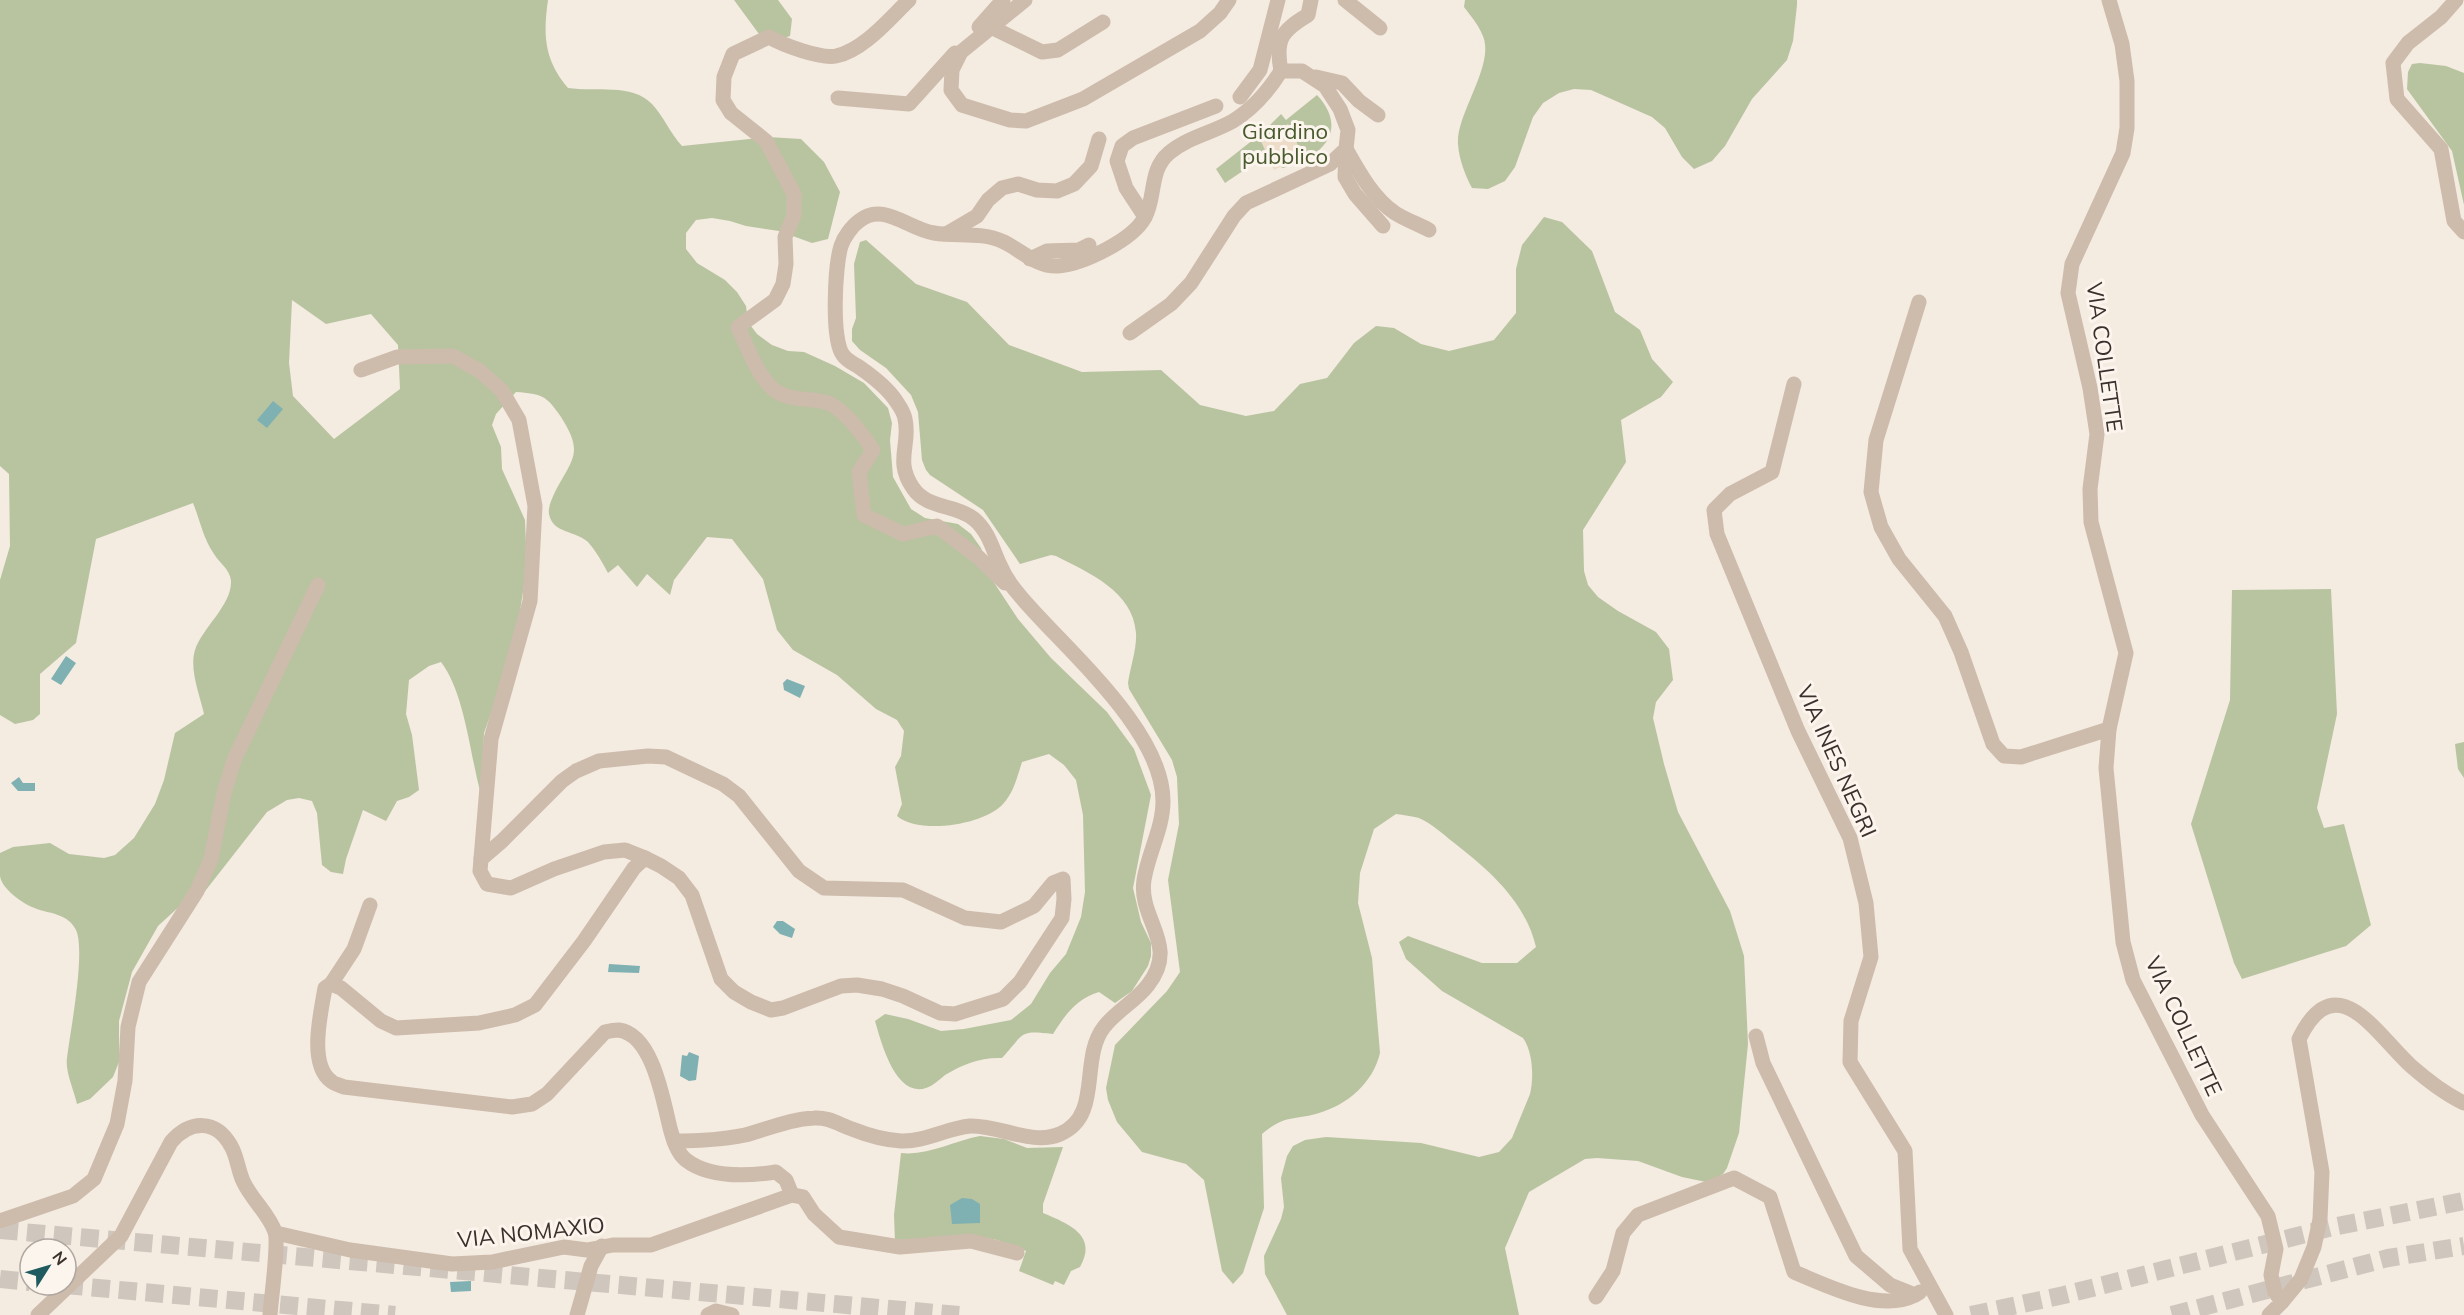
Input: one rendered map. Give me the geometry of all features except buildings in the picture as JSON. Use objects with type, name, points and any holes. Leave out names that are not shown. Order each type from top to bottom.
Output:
[{"type":"street","points":[[674,1141],[713,1140],[742,1136],[806,1118],[824,1117],[850,1129],[906,1142],[971,1126],[1033,1137],[1053,1137],[1070,1129],[1082,1116],[1087,1102],[1090,1062],[1103,1028],[1144,991],[1153,980],[1160,965],[1161,945],[1144,900],[1144,881],[1161,819],[1163,802],[1161,779],[1137,730],[1123,710],[1021,597],[978,557],[937,526],[903,534],[864,515],[859,472],[873,450],[858,427],[828,402],[799,400],[773,388],[750,353],[738,327],[775,300],[783,284],[786,264],[785,237],[794,215],[794,194],[766,141],[730,113],[723,100],[724,77],[733,54],[769,37],[806,52],[834,56],[858,46],[909,0]]},
{"type":"street","points":[[838,98],[909,104],[1003,0]]},
{"type":"street","points":[[1022,1],[961,52],[952,70],[951,90],[962,105],[1010,120],[1026,121],[1083,99],[1200,31],[1220,13],[1229,0]]},
{"type":"street","points":[[1240,96],[1260,70],[1278,0]]},
{"type":"street","points":[[1021,597],[998,561],[986,534],[972,517],[931,504],[914,490],[903,467],[905,419],[894,398],[881,384],[844,358],[835,340],[837,269],[842,243],[862,218],[879,212],[934,233],[979,234],[1002,241],[1030,258],[1050,266],[1080,262],[1128,236],[1145,218],[1158,165],[1164,159],[1191,139],[1234,121],[1270,90],[1281,70],[1277,48],[1289,26],[1308,15],[1311,0]]},
{"type":"street","points":[[1345,0],[1380,28]]},
{"type":"street","name":"VIA COLLETTE","points":[[2109,0],[2124,53],[2127,81],[2127,128],[2123,153],[2072,264],[2068,293],[2090,388],[2097,434],[2090,489],[2091,522],[2126,653],[2109,729],[2106,768],[2123,942],[2133,980],[2202,1115],[2268,1216],[2276,1249],[2271,1275],[2275,1292],[2282,1302]]},
{"type":"street","points":[[2456,0],[2441,17],[2408,43],[2393,63],[2397,99],[2441,149],[2454,221],[2464,232]]},
{"type":"street","points":[[991,27],[1042,52],[1058,50],[1103,22]]},
{"type":"street","points":[[1281,70],[1302,70],[1325,86],[1340,109],[1348,130],[1345,177],[1355,194],[1383,226]]},
{"type":"street","points":[[1309,76],[1342,82],[1359,101],[1378,115]]},
{"type":"street","points":[[1145,218],[1126,188],[1117,161],[1122,146],[1133,138],[1216,106]]},
{"type":"street","points":[[948,233],[977,216],[988,200],[1002,188],[1018,184],[1037,190],[1057,191],[1074,184],[1090,166],[1099,139]]},
{"type":"street","points":[[1346,149],[1362,177],[1382,201],[1395,213],[1429,230]]},
{"type":"street","points":[[1130,333],[1171,304],[1191,283],[1234,216],[1246,203],[1330,164],[1346,149]]},
{"type":"street","points":[[1030,258],[1047,252],[1079,250],[1089,245]]},
{"type":"street","points":[[1919,302],[1876,440],[1871,492],[1881,527],[1899,559],[1945,616],[1961,652],[1993,744],[2004,756],[2021,757],[2109,729]]},
{"type":"street","points":[[361,370],[397,357],[453,356],[480,371],[502,391],[519,420],[535,506],[530,601],[491,739],[481,859],[480,871],[487,884],[512,888],[554,869],[604,852],[625,850],[645,858],[679,878],[692,895],[721,979],[742,997],[771,1010],[791,1006],[841,986],[882,989],[940,1013],[955,1014],[1003,999],[1020,982],[1062,918],[1064,899],[1063,879],[1053,883],[1034,906],[1001,922],[965,918],[903,890],[824,888],[799,871],[744,802],[731,790],[666,757],[648,756],[599,762],[576,771],[562,781],[481,859]]},
{"type":"street","name":"VIA INES NEGRI","points":[[1794,384],[1772,472],[1731,494],[1714,510],[1717,534],[1798,731],[1850,838],[1866,903],[1871,957],[1851,1021],[1850,1062],[1905,1151],[1910,1249],[1946,1315]]},
{"type":"street","points":[[0,1221],[74,1196],[94,1179],[117,1124],[125,1081],[128,1027],[139,982],[197,891],[211,859],[224,793],[234,760],[318,585]]},
{"type":"street","points":[[331,984],[341,988],[381,1021],[396,1028],[479,1023],[515,1015],[535,1005],[584,941],[634,868],[645,858]]},
{"type":"street","points":[[370,905],[354,949],[331,984],[325,988],[318,1019],[318,1059],[330,1081],[344,1087],[512,1107],[532,1104],[547,1094],[605,1032],[619,1030],[630,1035],[642,1045],[652,1062],[674,1141],[683,1158],[702,1168],[742,1176],[776,1172],[782,1175],[792,1195],[803,1197],[814,1214],[839,1237],[900,1247],[971,1240],[1017,1252]]},
{"type":"street","points":[[2270,1315],[2301,1279],[2314,1247],[2320,1219],[2322,1172],[2299,1039],[2309,1020],[2321,1008],[2344,1005],[2365,1018],[2411,1065],[2450,1096],[2464,1103]]},
{"type":"street","points":[[1756,1036],[1763,1063],[1856,1256],[1890,1285],[1915,1295]]},
{"type":"street","points":[[38,1315],[121,1236],[171,1142],[178,1133],[189,1127],[212,1128],[222,1134],[232,1147],[243,1181],[276,1233],[270,1315]]},
{"type":"street","points":[[1596,1297],[1612,1271],[1623,1233],[1638,1215],[1734,1178],[1770,1197],[1794,1272],[1879,1302],[1903,1301],[1930,1287]]},
{"type":"street","name":"VIA NOMAXIO","points":[[276,1233],[350,1250],[452,1264],[492,1262],[564,1247],[587,1250],[602,1246],[651,1245],[792,1195]]},
{"type":"street","points":[[577,1315],[591,1266],[602,1246]]},
{"type":"street","points":[[708,1315],[716,1311],[732,1315]]},
{"type":"green space","points":[[0,0],[548,0],[547,47],[554,67],[568,88],[624,91],[644,97],[656,109],[682,146],[768,137],[801,139],[824,162],[840,192],[828,239],[812,243],[779,231],[712,218],[696,220],[686,233],[686,249],[697,263],[725,280],[737,292],[746,306],[748,322],[757,334],[772,345],[788,351],[804,352],[835,366],[864,383],[888,408],[892,423],[890,440],[893,477],[911,509],[925,518],[958,524],[971,534],[981,548],[991,578],[1018,619],[1051,658],[1107,712],[1134,749],[1151,795],[1133,888],[1141,922],[1151,943],[1148,966],[1132,991],[1115,1003],[1099,992],[1091,995],[1067,1014],[1053,1034],[1028,1033],[1023,1035],[1002,1058],[979,1060],[965,1065],[926,1088],[915,1089],[906,1085],[891,1066],[875,1021],[885,1014],[908,1019],[941,1031],[1011,1020],[1031,1004],[1050,973],[1066,954],[1081,917],[1085,892],[1083,815],[1076,780],[1064,765],[1049,754],[1022,762],[1007,799],[994,811],[982,817],[967,822],[935,826],[907,822],[897,816],[902,804],[895,767],[901,756],[904,731],[897,720],[876,709],[837,675],[793,650],[777,630],[763,579],[732,539],[707,537],[674,580],[670,595],[647,574],[637,587],[618,565],[608,573],[588,542],[555,525],[549,514],[555,492],[573,455],[574,448],[568,429],[556,410],[543,397],[516,392],[496,414],[492,425],[501,447],[502,469],[525,520],[527,567],[518,623],[501,685],[484,733],[481,794],[456,690],[441,662],[429,666],[409,680],[406,714],[412,735],[419,790],[397,801],[386,821],[363,810],[343,874],[331,872],[322,865],[317,813],[312,801],[299,798],[287,800],[267,812],[202,895],[182,904],[158,926],[132,972],[119,1021],[119,1062],[113,1077],[90,1099],[77,1104],[68,1075],[67,1063],[78,973],[79,941],[76,930],[69,921],[59,915],[32,907],[9,892],[0,876],[0,853],[13,847],[50,843],[69,854],[104,858],[115,855],[134,838],[155,804],[164,780],[175,733],[204,714],[194,674],[195,650],[227,599],[231,581],[227,570],[216,558],[207,542],[193,503],[96,539],[76,643],[40,674],[40,714],[33,720],[15,724],[0,715],[0,580],[10,546],[9,474],[0,466]],"holes":[[[292,300],[326,324],[371,314],[398,345],[400,389],[334,439],[293,396],[289,363]]]},
{"type":"green space","points":[[734,0],[778,0],[792,19],[790,36],[774,41],[759,34]]},
{"type":"green space","points":[[1465,0],[1797,0],[1797,5],[1793,41],[1787,60],[1752,99],[1725,146],[1712,161],[1694,169],[1682,157],[1665,128],[1652,117],[1591,90],[1574,89],[1559,93],[1543,103],[1533,117],[1515,167],[1505,181],[1488,189],[1472,188],[1463,167],[1458,144],[1463,118],[1484,59],[1485,46],[1480,30],[1464,7]]},
{"type":"green space","points":[[2412,64],[2446,66],[2464,73],[2464,205],[2452,151],[2407,89],[2408,72]]},
{"type":"green space","name":"Giardino pubblico","points":[[1317,95],[1327,108],[1331,120],[1331,131],[1327,141],[1319,150],[1283,168],[1262,158],[1225,183],[1216,169],[1263,132],[1281,114],[1286,120]]},
{"type":"green space","points":[[1544,217],[1562,222],[1592,251],[1615,312],[1640,330],[1652,359],[1673,382],[1661,397],[1621,420],[1626,462],[1583,530],[1584,571],[1588,585],[1598,597],[1656,632],[1669,649],[1673,680],[1656,702],[1653,718],[1664,764],[1678,812],[1730,911],[1744,956],[1748,1044],[1739,1133],[1723,1174],[1706,1182],[1682,1177],[1638,1161],[1597,1158],[1585,1159],[1529,1192],[1505,1248],[1519,1315],[1287,1315],[1265,1274],[1264,1256],[1281,1219],[1284,1207],[1281,1178],[1287,1156],[1293,1146],[1305,1140],[1326,1137],[1421,1143],[1479,1157],[1499,1152],[1512,1138],[1530,1094],[1532,1065],[1529,1050],[1523,1038],[1442,991],[1406,959],[1399,942],[1408,936],[1482,963],[1517,963],[1536,947],[1531,930],[1514,901],[1492,875],[1428,823],[1419,818],[1396,814],[1374,829],[1360,873],[1358,903],[1372,958],[1380,1053],[1377,1064],[1365,1083],[1349,1098],[1319,1113],[1277,1123],[1262,1134],[1264,1208],[1243,1273],[1233,1284],[1222,1271],[1204,1180],[1186,1164],[1142,1152],[1117,1122],[1106,1088],[1115,1045],[1167,991],[1180,972],[1168,880],[1179,824],[1177,777],[1172,760],[1129,689],[1128,683],[1136,639],[1133,618],[1127,606],[1107,585],[1056,556],[1051,555],[1020,564],[983,510],[926,470],[922,460],[918,412],[911,395],[886,368],[860,350],[852,341],[852,329],[856,318],[854,264],[860,242],[866,240],[916,284],[967,302],[1009,345],[1082,372],[1161,370],[1200,405],[1246,416],[1274,411],[1300,384],[1327,378],[1354,343],[1376,326],[1394,328],[1421,344],[1449,351],[1494,340],[1516,313],[1516,269],[1522,245]]},
{"type":"green space","points":[[2331,589],[2337,714],[2317,808],[2324,828],[2344,824],[2371,925],[2346,946],[2242,979],[2234,963],[2191,824],[2230,700],[2232,590]]},
{"type":"green space","points":[[2464,742],[2464,778],[2458,769],[2455,744]]},
{"type":"green space","points":[[980,1136],[1004,1139],[1027,1148],[1063,1147],[1043,1204],[1043,1213],[1071,1226],[1083,1239],[1085,1247],[1085,1256],[1080,1267],[1071,1271],[1064,1285],[1055,1281],[1053,1285],[1019,1271],[1026,1251],[997,1240],[976,1236],[895,1242],[894,1215],[901,1153],[931,1150]]},
{"type":"shaded area","points":[[1288,124],[1303,156],[1274,170],[1260,139]]},
{"type":"water","points":[[273,401],[283,409],[267,428],[257,420]]},
{"type":"water","points":[[66,656],[76,663],[61,685],[51,679]]},
{"type":"water","points":[[787,679],[805,686],[800,698],[784,690],[783,683]]},
{"type":"water","points":[[19,777],[23,783],[35,783],[35,791],[18,791],[11,783]]},
{"type":"water","points":[[777,921],[783,921],[795,929],[792,938],[780,934],[773,927]]},
{"type":"water","points":[[609,964],[640,966],[639,973],[608,972]]},
{"type":"water","points":[[689,1052],[699,1056],[696,1080],[689,1081],[680,1076],[682,1055],[687,1056]]},
{"type":"water","points":[[962,1198],[972,1199],[980,1204],[980,1223],[952,1224],[950,1205]]},
{"type":"water","points":[[471,1281],[471,1291],[451,1292],[450,1282]]},
{"type":"tunnel","points":[[1971,1315],[2064,1295],[2333,1227],[2464,1201]]},
{"type":"tunnel","points":[[0,1230],[959,1315]]},
{"type":"tunnel","points":[[2172,1315],[2388,1258],[2464,1246]]},
{"type":"tunnel","points":[[0,1279],[18,1281]]},
{"type":"tunnel","points":[[78,1286],[395,1315]]}]
